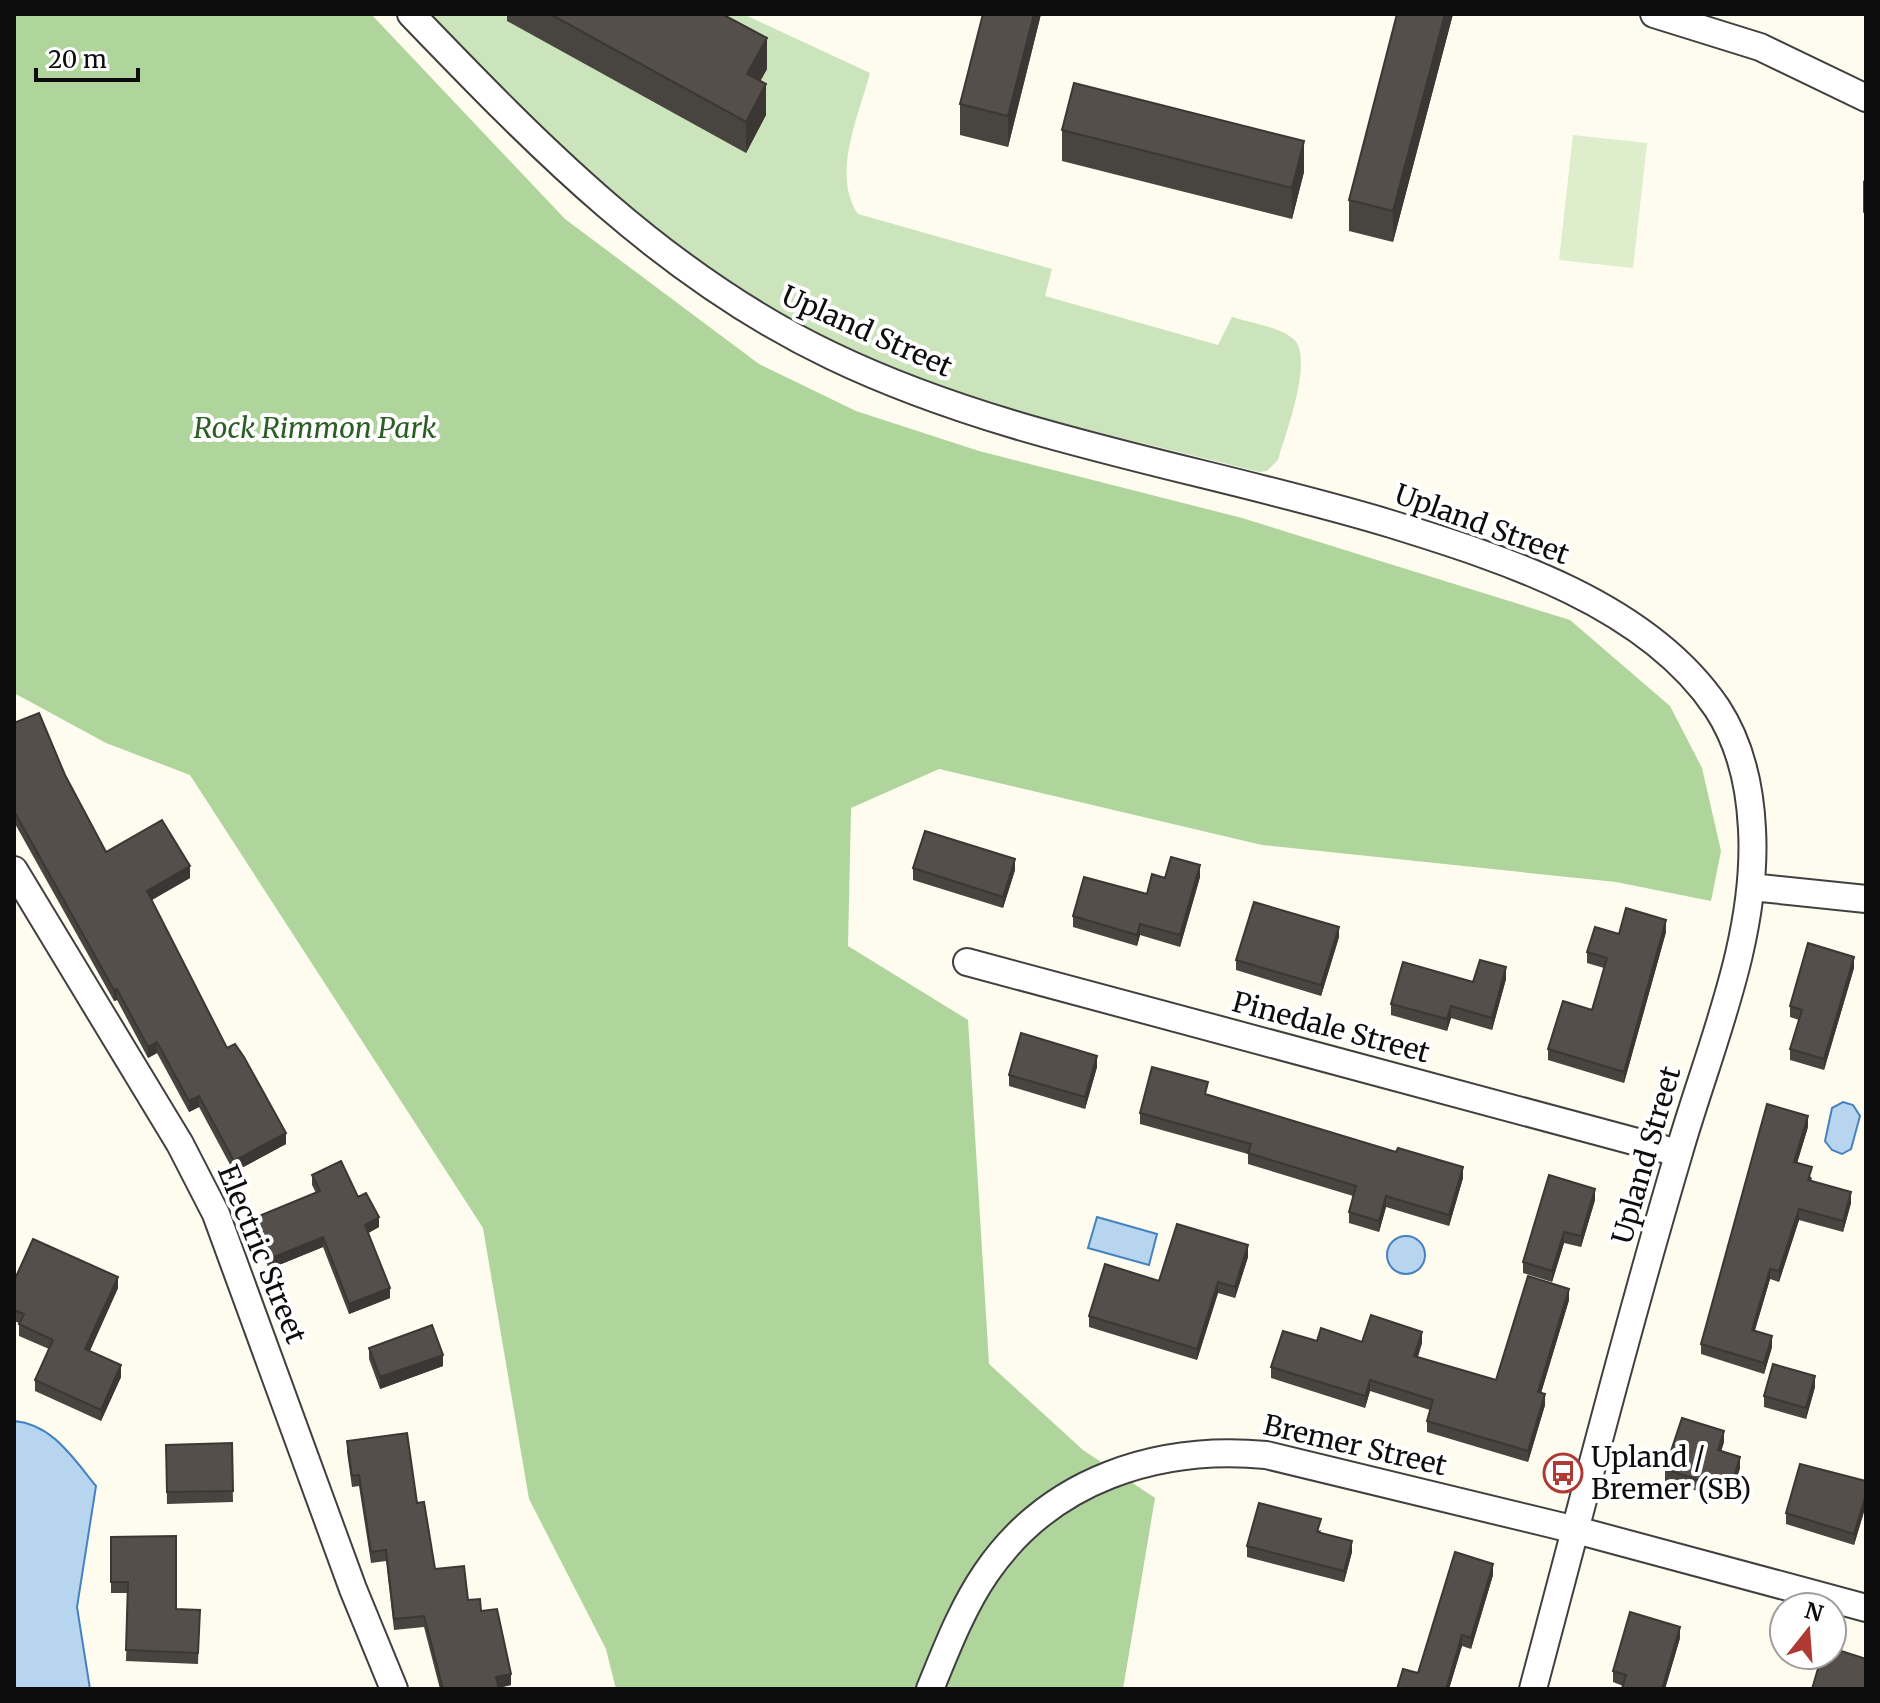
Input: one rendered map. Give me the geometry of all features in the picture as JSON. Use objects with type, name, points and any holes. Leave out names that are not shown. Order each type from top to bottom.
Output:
[{"type":"street","name":"Upland Street","points":[[411,14],[543,151],[633,230],[697,278],[764,321],[834,357],[980,414],[1288,493],[1481,552],[1557,583],[1626,623],[1690,676],[1718,709],[1738,748],[1753,831],[1751,887],[1738,956],[1678,1153],[1533,1689]]},
{"type":"street","points":[[1654,14],[1760,47],[1866,98]]},
{"type":"street","name":"Electric Street","points":[[14,870],[180,1144],[216,1214],[353,1589],[394,1689]]},
{"type":"street","points":[[1751,887],[1866,899]]},
{"type":"street","name":"Pinedale Street","points":[[967,962],[1678,1153]]},
{"type":"street","name":"Bremer Street","points":[[930,1689],[967,1604],[987,1571],[1041,1513],[1075,1490],[1112,1471],[1151,1461],[1215,1452],[1266,1455],[1576,1530],[1866,1608]]},
{"type":"green space","name":"Rock Rimmon Park","points":[[14,14],[371,14],[565,219],[759,364],[856,411],[979,451],[1242,518],[1570,620],[1670,706],[1702,768],[1721,851],[1711,901],[1616,882],[1262,845],[939,769],[851,808],[848,946],[968,1020],[989,1364],[1083,1450],[1155,1498],[1123,1689],[616,1689],[606,1649],[529,1499],[483,1228],[190,775],[106,743],[14,693]]},
{"type":"green space","points":[[420,14],[743,14],[870,73],[847,163],[850,198],[858,214],[1052,269],[1045,296],[1218,345],[1232,317],[1285,333],[1298,346],[1301,359],[1297,395],[1278,460],[1267,471],[1259,472],[1024,412],[908,375],[798,325],[744,294],[645,222],[553,143]]},
{"type":"green space","points":[[1573,135],[1647,143],[1633,268],[1559,260]]},
{"type":"water","points":[[1843,1102],[1853,1105],[1860,1116],[1851,1149],[1842,1154],[1832,1150],[1825,1141],[1832,1108]]},
{"type":"water","points":[[1097,1217],[1157,1234],[1149,1265],[1088,1248]]},
{"type":"water","points":[[1406,1236],[1419,1242],[1425,1255],[1419,1268],[1406,1274],[1393,1268],[1387,1255],[1393,1242]]},
{"type":"water","points":[[14,1421],[40,1428],[51,1436],[96,1486],[77,1607],[90,1689],[14,1689]]},
{"type":"building","points":[[550,14],[722,14],[767,38],[747,74],[766,84],[746,122]]},
{"type":"building","points":[[983,14],[1034,14],[1008,116],[960,104]]},
{"type":"building","points":[[1397,14],[1445,14],[1393,211],[1349,200]]},
{"type":"building","points":[[1074,83],[1304,141],[1292,188],[1062,130]]},
{"type":"building","points":[[39,713],[65,775],[106,852],[162,820],[190,866],[147,891],[227,1048],[235,1044],[286,1133],[234,1161],[199,1096],[189,1101],[157,1042],[148,1047],[14,811],[14,723]]},
{"type":"building","points":[[925,831],[1015,859],[1003,897],[913,868]]},
{"type":"building","points":[[1171,857],[1200,865],[1180,935],[1140,924],[1137,935],[1073,916],[1084,877],[1147,894],[1152,874],[1165,878]]},
{"type":"building","points":[[1254,902],[1339,927],[1321,985],[1236,960]]},
{"type":"building","points":[[1626,908],[1666,920],[1624,1072],[1548,1049],[1563,1001],[1592,1010],[1607,958],[1587,952],[1595,927],[1619,934]]},
{"type":"building","points":[[1808,943],[1854,957],[1824,1059],[1790,1049],[1802,1010],[1790,1006]]},
{"type":"building","points":[[1480,960],[1506,967],[1492,1018],[1451,1006],[1447,1019],[1391,1004],[1403,962],[1473,982]]},
{"type":"building","points":[[1021,1033],[1097,1056],[1085,1097],[1009,1075]]},
{"type":"building","points":[[1152,1067],[1208,1082],[1205,1094],[1396,1152],[1398,1148],[1463,1167],[1449,1215],[1386,1196],[1379,1221],[1349,1212],[1356,1186],[1248,1153],[1251,1144],[1140,1113]]},
{"type":"building","points":[[1767,1104],[1808,1116],[1794,1162],[1812,1167],[1808,1180],[1851,1192],[1843,1221],[1799,1209],[1779,1271],[1770,1269],[1752,1330],[1772,1336],[1764,1363],[1701,1344]]},
{"type":"building","points":[[341,1161],[358,1197],[366,1193],[379,1217],[365,1225],[390,1288],[349,1304],[323,1237],[269,1259],[252,1219],[320,1191],[312,1175]]},
{"type":"building","points":[[1549,1175],[1595,1189],[1581,1236],[1564,1232],[1552,1271],[1523,1262]]},
{"type":"building","points":[[1177,1224],[1248,1245],[1235,1287],[1218,1282],[1197,1349],[1089,1316],[1105,1264],[1159,1281]]},
{"type":"building","points":[[33,1239],[118,1277],[85,1349],[121,1365],[101,1410],[35,1380],[53,1340],[19,1324],[24,1314],[14,1310],[14,1281]]},
{"type":"building","points":[[1528,1276],[1569,1289],[1538,1392],[1545,1394],[1528,1451],[1427,1421],[1433,1400],[1370,1380],[1365,1396],[1271,1367],[1283,1331],[1317,1341],[1321,1328],[1362,1342],[1371,1315],[1422,1332],[1414,1356],[1496,1380]]},
{"type":"building","points":[[432,1325],[443,1355],[380,1377],[369,1348]]},
{"type":"building","points":[[1773,1364],[1815,1376],[1806,1408],[1764,1396]]},
{"type":"building","points":[[1682,1418],[1724,1431],[1718,1450],[1740,1457],[1730,1490],[1665,1469]]},
{"type":"building","points":[[407,1433],[417,1503],[424,1502],[435,1569],[464,1566],[468,1600],[480,1599],[481,1611],[497,1609],[511,1674],[496,1677],[499,1689],[443,1689],[424,1616],[394,1619],[386,1550],[371,1552],[359,1475],[352,1476],[347,1441]]},
{"type":"building","points":[[232,1443],[233,1491],[167,1492],[166,1445]]},
{"type":"building","points":[[1800,1464],[1866,1481],[1866,1494],[1854,1534],[1786,1513]]},
{"type":"building","points":[[1259,1503],[1321,1519],[1317,1532],[1352,1541],[1344,1571],[1247,1546]]},
{"type":"building","points":[[176,1536],[176,1609],[200,1610],[198,1653],[126,1650],[128,1582],[111,1582],[111,1537]]},
{"type":"building","points":[[1455,1552],[1493,1564],[1471,1638],[1462,1635],[1446,1689],[1397,1689],[1403,1669],[1418,1673]]},
{"type":"building","points":[[1630,1612],[1680,1627],[1662,1689],[1622,1689],[1626,1675],[1613,1671]]},
{"type":"building","points":[[1848,1653],[1866,1659],[1865,1689],[1812,1689],[1817,1671],[1848,1671]]},
{"type":"place","name":"Upland / Bremer (SB)","points":[[1563,1473]]}]
